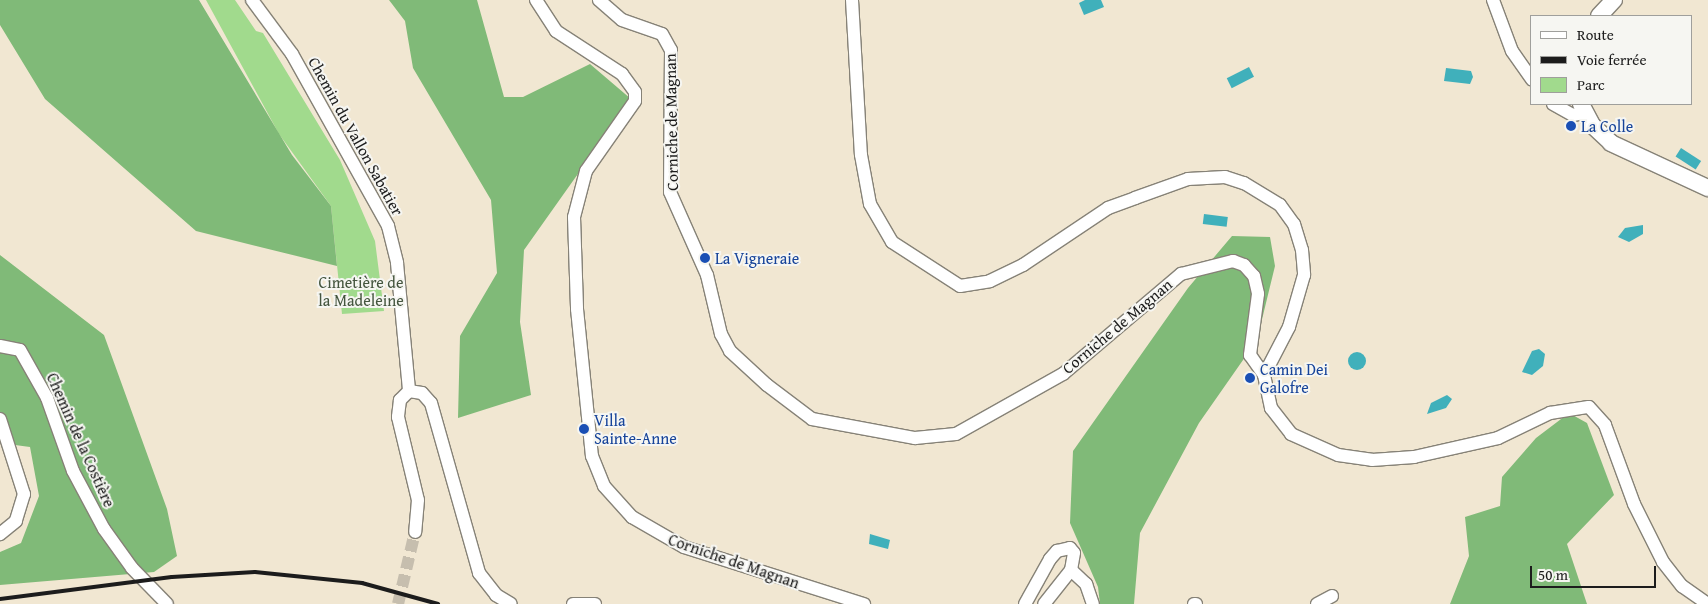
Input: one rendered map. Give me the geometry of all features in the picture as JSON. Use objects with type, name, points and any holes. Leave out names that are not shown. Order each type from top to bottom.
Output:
[{"type":"street","name":"Chemin du Vallon Sabatier","points":[[252,0],[292,54],[388,226],[397,263],[409,391]]},
{"type":"street","name":"Corniche de Magnan","points":[[536,0],[556,31],[622,74],[635,92],[635,102],[586,171],[574,217],[577,309],[592,456],[604,486],[632,517],[684,547],[864,604]]},
{"type":"street","name":"Corniche de Magnan","points":[[599,0],[622,20],[662,34],[671,50],[670,192],[709,282],[721,334],[730,351],[767,385],[812,418],[916,438],[956,434],[1063,374],[1180,274],[1216,262],[1244,265],[1254,276],[1258,294],[1249,345],[1264,375],[1271,408],[1291,434],[1338,455],[1372,460],[1414,457],[1498,438],[1550,414],[1589,407],[1605,425],[1634,504],[1663,562],[1682,586],[1708,604]]},
{"type":"street","points":[[852,0],[861,155],[870,204],[892,242],[960,286],[990,280],[1023,265],[1086,221],[1135,198],[1188,179],[1225,178],[1244,184],[1280,205],[1294,224],[1302,250],[1304,275],[1289,328],[1264,375]]},
{"type":"street","points":[[1493,0],[1512,51],[1530,77]]},
{"type":"street","points":[[1600,15],[1614,0]]},
{"type":"street","points":[[1555,105],[1573,115],[1582,108],[1611,143],[1708,188]]},
{"type":"street","name":"Chemin de la Costière","points":[[0,346],[20,350],[47,398],[74,471],[104,529],[132,568],[167,604]]},
{"type":"street","points":[[415,532],[418,500],[398,417],[400,400],[409,391],[422,393],[431,403],[479,573],[496,595],[511,604]]},
{"type":"street","points":[[0,419],[24,494],[16,521],[0,534]]},
{"type":"street","points":[[1025,604],[1057,551],[1070,548],[1074,554],[1071,570],[1044,604]]},
{"type":"street","points":[[1071,570],[1086,584],[1093,604]]},
{"type":"street","points":[[1317,604],[1332,596]]},
{"type":"street","points":[[573,604],[595,604]]},
{"type":"green space","points":[[0,0],[199,0],[292,155],[331,206],[337,266],[196,231],[45,99],[0,25]]},
{"type":"green space","name":"Cimetière de la Madeleine","points":[[206,0],[235,0],[256,31],[263,33],[340,160],[375,241],[384,311],[342,314],[331,206],[279,134]]},
{"type":"green space","points":[[389,0],[477,0],[504,97],[523,97],[590,64],[631,99],[524,250],[520,322],[531,395],[458,418],[460,336],[497,273],[491,200],[413,68],[405,21]]},
{"type":"green space","points":[[1232,236],[1270,237],[1275,266],[1257,340],[1199,423],[1140,533],[1134,604],[1100,604],[1098,587],[1070,523],[1073,451],[1188,288]]},
{"type":"green space","points":[[0,255],[104,335],[167,509],[177,556],[154,572],[0,585],[0,552],[21,543],[39,496],[30,447],[0,443]]},
{"type":"green space","points":[[1569,413],[1587,423],[1614,495],[1567,544],[1587,604],[1450,604],[1469,556],[1465,517],[1500,506],[1502,477],[1536,438]]},
{"type":"water","points":[[1085,0],[1101,0],[1104,7],[1084,15],[1079,3]]},
{"type":"water","points":[[1249,67],[1254,77],[1232,88],[1227,78]]},
{"type":"water","points":[[1446,68],[1471,71],[1473,77],[1470,84],[1444,81]]},
{"type":"water","points":[[1681,148],[1701,161],[1696,169],[1676,156]]},
{"type":"water","points":[[1204,214],[1228,217],[1227,227],[1203,224]]},
{"type":"water","points":[[1643,225],[1643,234],[1629,242],[1618,237],[1625,228]]},
{"type":"water","points":[[1539,349],[1545,354],[1543,366],[1532,375],[1522,372],[1532,351]]},
{"type":"water","points":[[1357,352],[1363,355],[1366,361],[1363,367],[1357,370],[1351,367],[1348,361],[1351,355]]},
{"type":"water","points":[[1447,395],[1452,399],[1446,408],[1427,414],[1431,403]]},
{"type":"water","points":[[870,534],[890,540],[888,549],[869,544]]},
{"type":"tunnel","points":[[398,604],[415,532]]},
{"type":"railway","points":[[0,599],[172,577],[255,572],[362,583],[438,604]]},
{"type":"place","name":"La Colle","points":[[1571,126]]},
{"type":"place","name":"La Vigneraie","points":[[705,258]]},
{"type":"place","name":"Camin Dei Galofre","points":[[1250,378]]},
{"type":"place","name":"Villa Sainte-Anne","points":[[584,429]]}]
